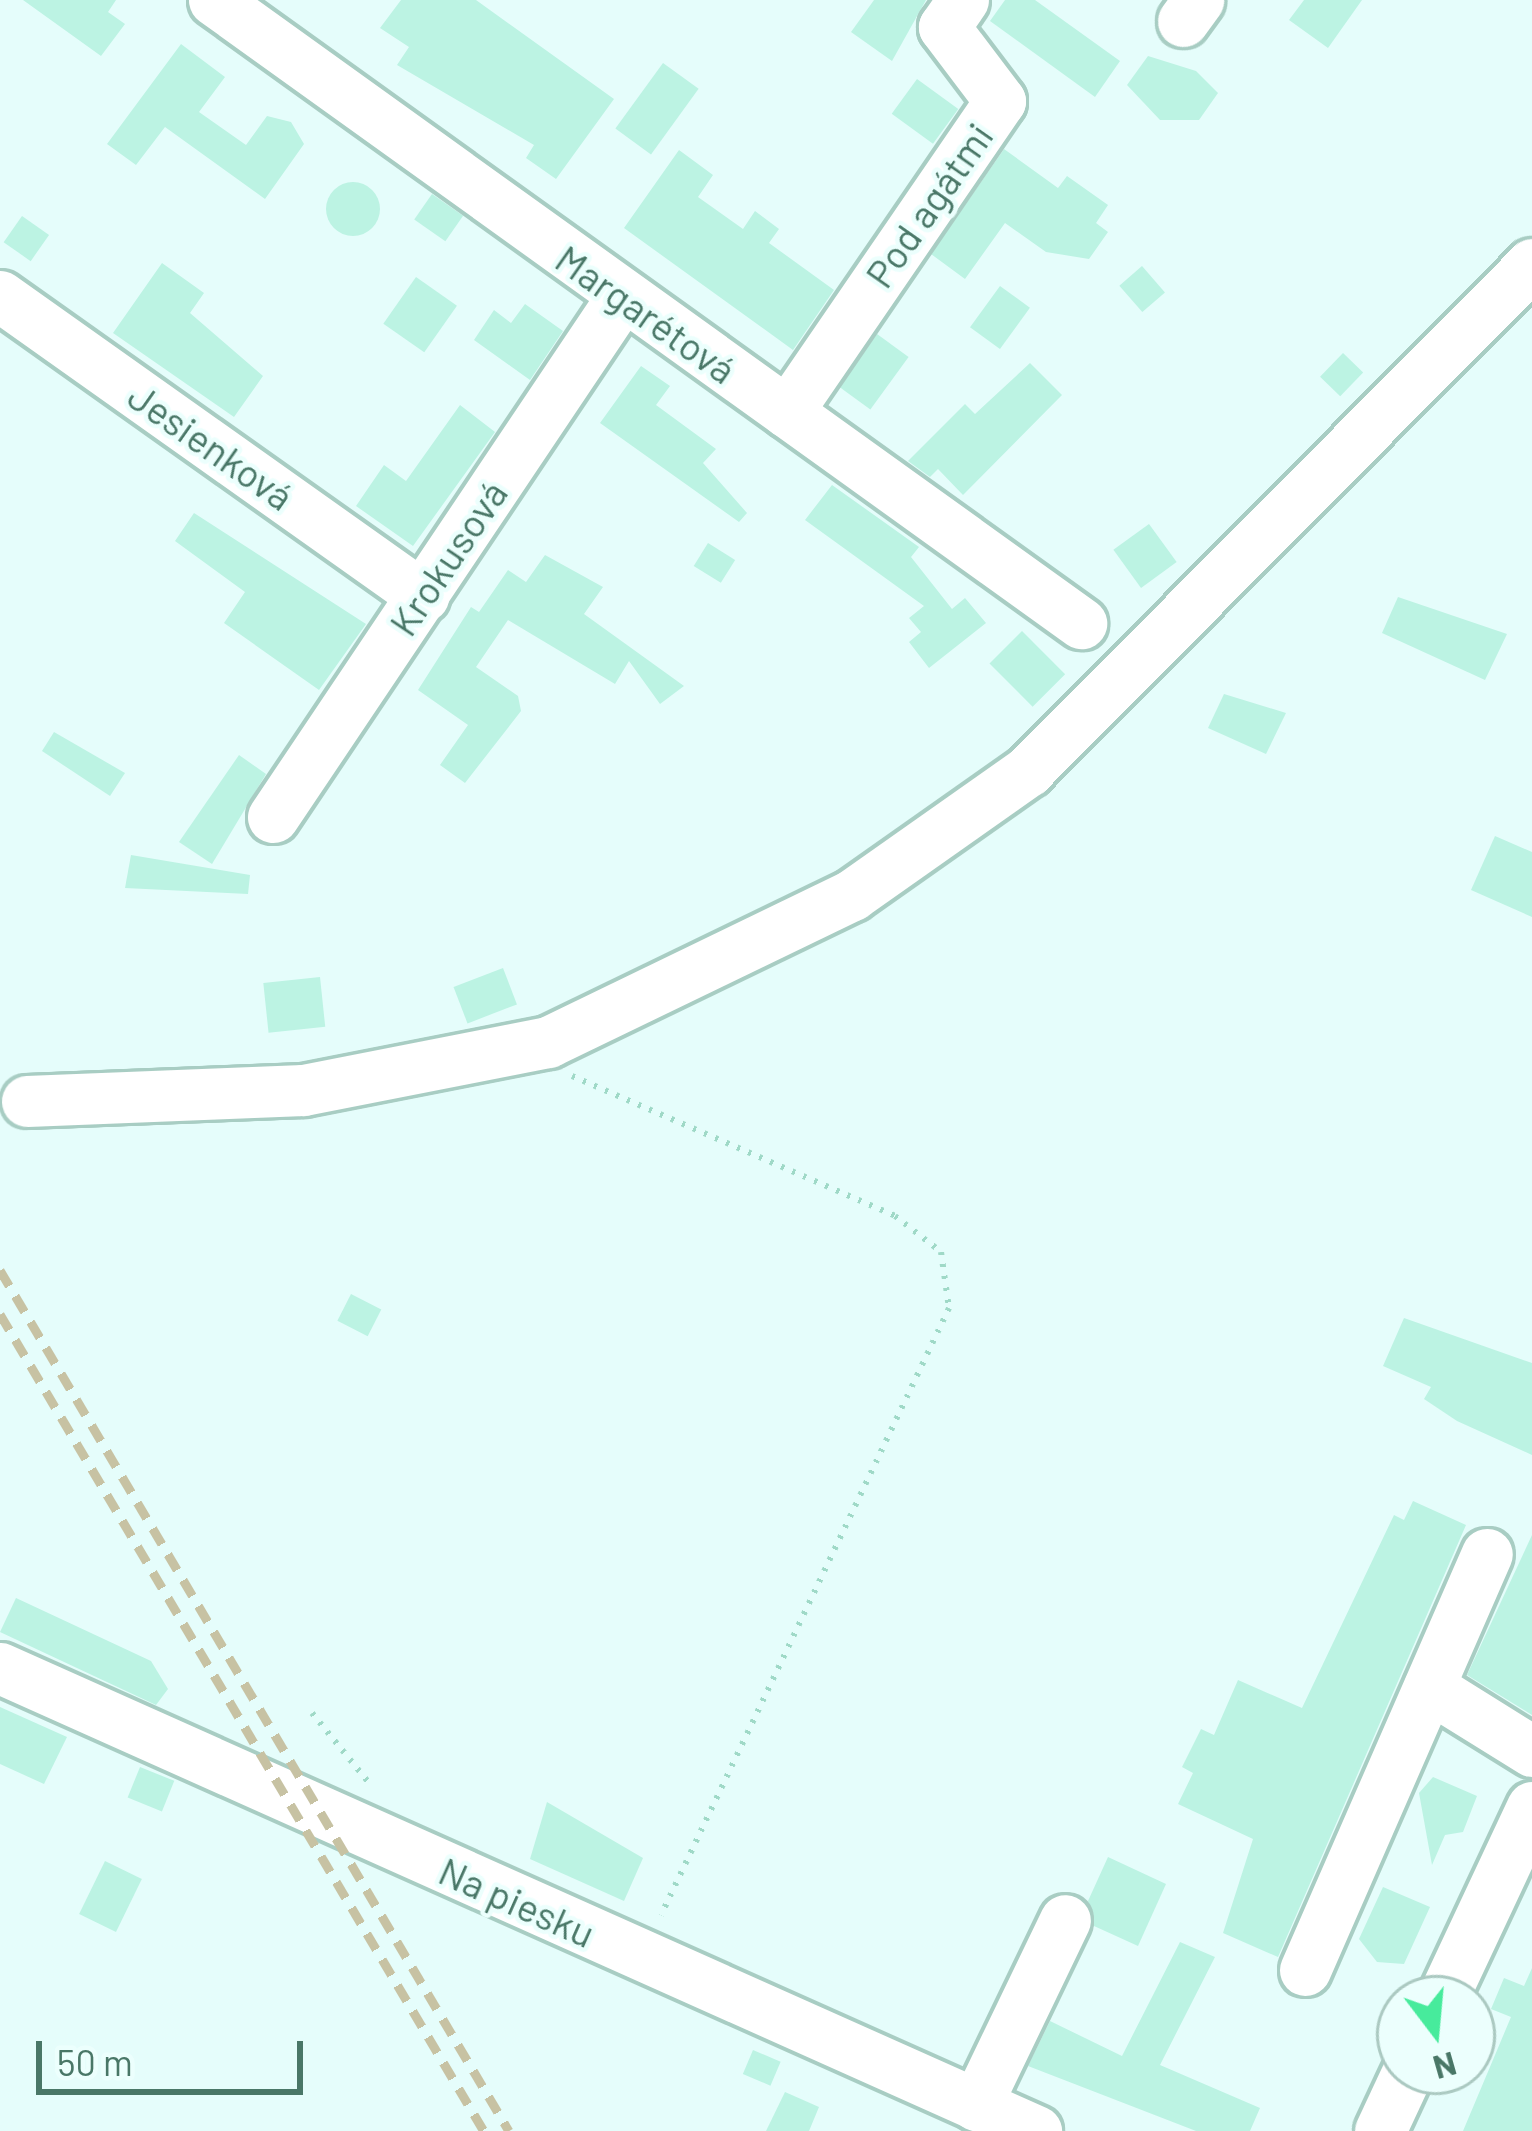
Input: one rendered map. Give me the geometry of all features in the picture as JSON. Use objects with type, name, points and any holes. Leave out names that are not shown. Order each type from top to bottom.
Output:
[{"type":"street","name":"Margarétová","points":[[214,0],[622,298],[1082,623]]},
{"type":"street","name":"Pod agátmi","points":[[787,412],[1000,101],[944,27],[962,0]]},
{"type":"street","points":[[27,1101],[302,1090],[548,1042],[739,956],[968,822],[1304,504],[1532,264]]},
{"type":"street","name":"Jesienková","points":[[0,296],[423,596]]},
{"type":"street","name":"Krokusová","points":[[273,817],[622,298]]},
{"type":"street","points":[[1305,1970],[1487,1554]]},
{"type":"street","name":"Na piesku","points":[[0,1668],[1036,2131]]},
{"type":"street","points":[[1429,1687],[1532,1751]]},
{"type":"street","points":[[1453,1975],[1532,1807]]},
{"type":"street","points":[[976,2105],[1064,1919]]},
{"type":"street","points":[[1380,2131],[1397,2095]]},
{"type":"path","points":[[548,1042],[571,1076],[895,1216],[941,1252],[949,1308],[640,1956]]},
{"type":"building","points":[[23,0],[116,0],[108,12],[125,24],[101,56]]},
{"type":"building","points":[[401,0],[476,0],[614,99],[556,179],[526,158],[534,145],[397,65],[409,47],[380,28]]},
{"type":"building","points":[[874,0],[926,0],[892,61],[851,32]]},
{"type":"building","points":[[1005,0],[1035,0],[1120,61],[1095,97],[990,21]]},
{"type":"building","points":[[1304,0],[1362,0],[1328,48],[1289,20]]},
{"type":"building","points":[[181,44],[225,77],[199,112],[246,145],[267,116],[291,122],[304,144],[265,199],[165,127],[136,165],[107,144]]},
{"type":"building","points":[[1148,56],[1196,71],[1218,93],[1199,120],[1160,120],[1127,85]]},
{"type":"building","points":[[663,63],[699,89],[651,154],[615,129]]},
{"type":"building","points":[[917,79],[958,109],[933,144],[892,114]]},
{"type":"building","points":[[1004,149],[1058,188],[1067,176],[1108,205],[1096,223],[1108,232],[1089,259],[1046,252],[1005,223],[965,279],[931,254]]},
{"type":"building","points":[[679,150],[713,175],[698,197],[743,229],[755,211],[779,229],[769,243],[834,290],[793,350],[624,228]]},
{"type":"building","points":[[353,182],[372,190],[380,209],[372,228],[353,236],[334,228],[326,209],[334,190]]},
{"type":"building","points":[[432,194],[463,216],[445,241],[414,219]]},
{"type":"building","points":[[22,216],[49,235],[31,261],[4,242]]},
{"type":"building","points":[[162,263],[204,293],[190,313],[263,376],[234,417],[113,333]]},
{"type":"building","points":[[1142,266],[1165,292],[1142,312],[1119,286]]},
{"type":"building","points":[[416,277],[457,306],[424,352],[383,324]]},
{"type":"building","points":[[1000,286],[1030,308],[1000,349],[970,327]]},
{"type":"building","points":[[525,304],[563,331],[530,380],[474,340],[494,310],[511,323]]},
{"type":"building","points":[[877,334],[909,357],[870,410],[839,387]]},
{"type":"building","points":[[1343,353],[1363,372],[1340,396],[1320,377]]},
{"type":"building","points":[[1030,363],[1062,395],[963,495],[938,469],[930,477],[908,461],[965,404],[975,414]]},
{"type":"building","points":[[641,366],[670,386],[656,405],[716,449],[703,463],[747,513],[739,522],[600,423]]},
{"type":"building","points":[[460,405],[495,432],[413,546],[356,506],[384,465],[406,481]]},
{"type":"building","points":[[832,485],[919,547],[911,557],[952,609],[965,598],[986,623],[929,668],[909,642],[921,632],[909,618],[924,606],[805,520]]},
{"type":"building","points":[[194,513],[366,624],[319,690],[224,623],[245,592],[175,541]]},
{"type":"building","points":[[1149,524],[1177,562],[1141,588],[1113,550]]},
{"type":"building","points":[[708,543],[735,560],[721,583],[694,566]]},
{"type":"building","points":[[545,555],[603,587],[584,614],[684,686],[660,704],[629,661],[615,684],[508,620],[476,667],[518,696],[521,711],[465,783],[440,765],[468,725],[418,690],[471,607],[479,612],[508,570],[526,582]]},
{"type":"building","points":[[1398,597],[1507,634],[1485,680],[1382,633]]},
{"type":"building","points":[[1022,631],[1065,674],[1033,707],[989,664]]},
{"type":"building","points":[[1224,694],[1286,713],[1266,754],[1208,728]]},
{"type":"building","points":[[54,732],[125,773],[110,796],[42,751]]},
{"type":"building","points":[[239,755],[266,774],[212,864],[179,842]]},
{"type":"building","points":[[1495,836],[1532,852],[1532,917],[1471,890]]},
{"type":"building","points":[[131,855],[250,875],[248,894],[125,888]]},
{"type":"building","points":[[503,968],[517,1004],[467,1023],[454,987]]},
{"type":"building","points":[[320,977],[325,1027],[269,1033],[263,983]]},
{"type":"building","points":[[351,1294],[381,1309],[368,1336],[337,1321]]},
{"type":"building","points":[[1404,1318],[1532,1363],[1532,1455],[1457,1421],[1424,1399],[1431,1387],[1383,1366]]},
{"type":"building","points":[[1413,1501],[1466,1525],[1278,1957],[1223,1933],[1253,1839],[1178,1804],[1193,1773],[1182,1767],[1201,1729],[1214,1735],[1238,1680],[1302,1708],[1394,1515],[1404,1520]]},
{"type":"building","points":[[1532,1535],[1532,1715],[1467,1675]]},
{"type":"building","points":[[16,1598],[151,1661],[168,1689],[156,1705],[0,1632]]},
{"type":"building","points":[[0,1707],[67,1737],[44,1784],[0,1764]]},
{"type":"building","points":[[140,1767],[174,1781],[162,1811],[128,1798]]},
{"type":"building","points":[[1433,1777],[1477,1796],[1463,1832],[1445,1835],[1432,1865],[1419,1793]]},
{"type":"building","points":[[547,1802],[643,1858],[624,1901],[530,1859]]},
{"type":"building","points":[[1108,1857],[1166,1884],[1138,1946],[1094,1926],[1088,1901]]},
{"type":"building","points":[[105,1861],[142,1879],[116,1932],[79,1914]]},
{"type":"building","points":[[1383,1887],[1430,1907],[1404,1964],[1377,1962],[1359,1939]]},
{"type":"building","points":[[1180,1942],[1215,1957],[1160,2065],[1260,2108],[1250,2131],[1196,2131],[1028,2066],[1050,2021],[1122,2056]]},
{"type":"building","points":[[1532,1968],[1532,2131],[1463,2131],[1478,2095],[1496,2095],[1496,2053],[1511,2017],[1496,2011],[1504,1978],[1524,1986]]},
{"type":"building","points":[[753,2050],[781,2062],[770,2086],[743,2074]]},
{"type":"building","points":[[785,2092],[819,2107],[809,2131],[766,2131]]},
{"type":"railway","points":[[0,1270],[509,2131]]},
{"type":"railway","points":[[0,1314],[484,2131]]}]
